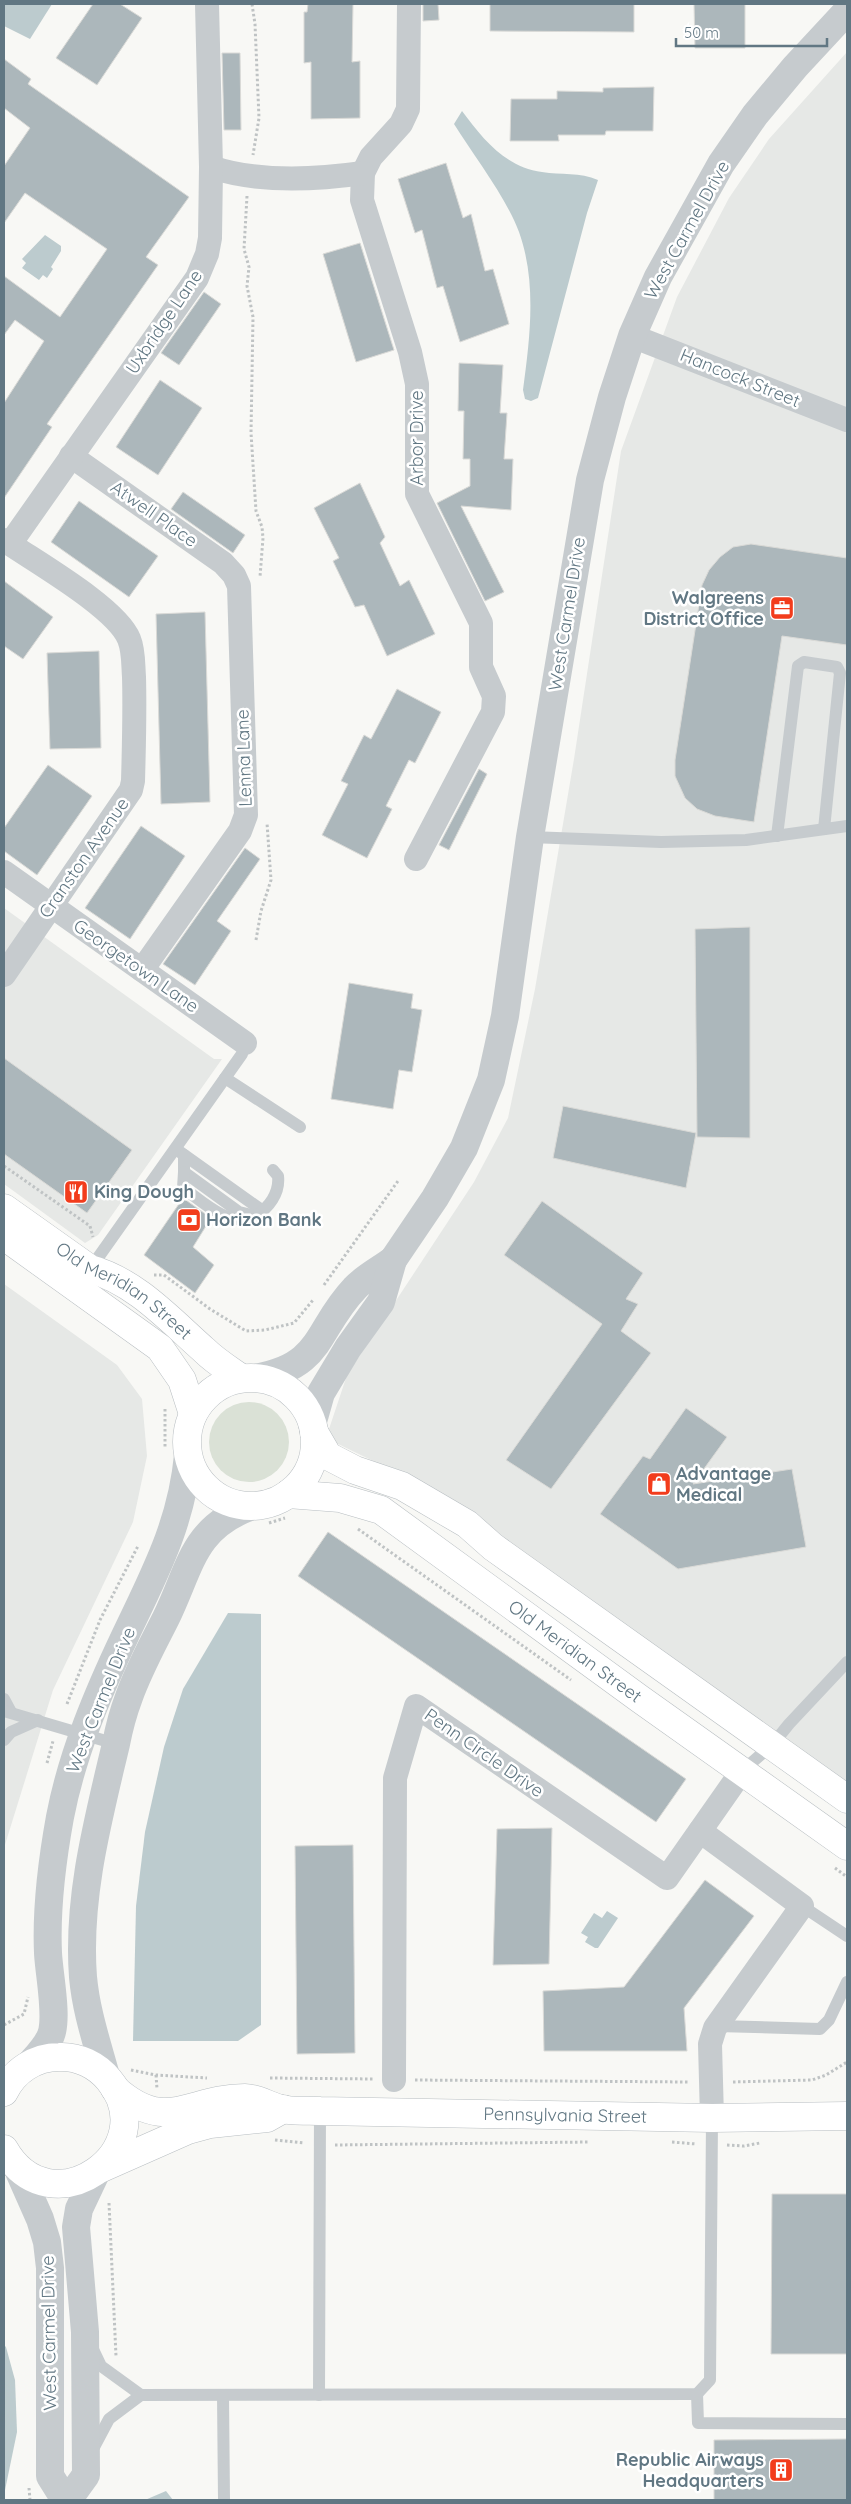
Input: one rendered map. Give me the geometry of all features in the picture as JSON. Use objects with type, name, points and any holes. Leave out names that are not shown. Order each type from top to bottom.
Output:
[{"type":"main road","name":"Old Meridian Street","points":[[4,1208],[90,1269],[107,1273],[149,1302],[205,1351],[248,1378]]},
{"type":"main road","name":"Old Meridian Street","points":[[4,1236],[160,1348],[182,1380],[193,1414]]},
{"type":"main road","points":[[248,1378],[280,1385],[291,1392],[308,1413],[313,1429],[312,1460],[287,1506],[271,1502],[259,1515],[228,1501],[206,1488],[192,1467],[176,1454],[187,1434],[198,1405],[212,1390],[230,1381],[248,1378]]},
{"type":"main road","name":"Old Meridian Street","points":[[313,1429],[328,1456],[355,1470],[402,1486],[454,1516],[493,1547],[847,1799]]},
{"type":"main road","name":"Old Meridian Street","points":[[287,1506],[340,1498],[381,1510],[742,1771],[839,1856]]},
{"type":"main road","name":"Pennsylvania Street","points":[[13,2077],[44,2059],[69,2057],[93,2066],[136,2106],[163,2114],[233,2099],[247,2098],[283,2109],[392,2112],[712,2131],[847,2116]]},
{"type":"main road","points":[[99,2170],[112,2156],[122,2135],[123,2111],[111,2083]]},
{"type":"main road","name":"Pennsylvania Street","points":[[10,2158],[36,2179],[51,2183],[74,2182],[188,2130],[210,2124],[267,2118],[283,2109]]},
{"type":"street","name":"Uxbridge Lane","points":[[7,542],[71,456],[197,278],[207,254],[210,238],[211,168],[206,4]]},
{"type":"street","name":"Arbor Drive","points":[[409,4],[408,109],[401,124],[371,157],[363,173],[362,200],[410,352],[417,384],[417,494],[481,623],[481,668],[494,696],[493,712],[416,859]]},
{"type":"street","name":"West Carmel Drive","points":[[313,1429],[321,1393],[348,1348],[380,1302],[393,1260],[435,1198],[464,1148],[491,1080],[505,1016],[530,837],[590,480],[612,397],[632,336],[658,277],[721,164],[755,115],[794,66],[847,11]]},
{"type":"street","points":[[211,168],[234,175],[248,176],[304,177],[363,173]]},
{"type":"street","name":"Hancock Street","points":[[632,336],[847,420]]},
{"type":"street","name":"Atwell Place","points":[[71,456],[224,563],[234,574]]},
{"type":"street","name":"Cranston Avenue","points":[[4,975],[131,790],[133,781],[134,696],[133,655],[130,642],[120,625],[92,600],[7,542]]},
{"type":"street","name":"Lenna Lane","points":[[142,970],[240,831],[246,815],[239,586],[234,574]]},
{"type":"street","name":"Georgetown Lane","points":[[4,872],[245,1043]]},
{"type":"street","name":"West Carmel Drive","points":[[248,1378],[272,1375],[297,1364],[309,1354],[355,1287],[393,1260]]},
{"type":"street","name":"West Carmel Drive","points":[[13,2077],[51,2035],[55,2014],[48,1952],[51,1876],[60,1816],[74,1762],[84,1735],[177,1520],[186,1486],[176,1454]]},
{"type":"street","name":"West Carmel Drive","points":[[111,2083],[90,2019],[83,1976],[90,1863],[103,1791],[130,1695],[198,1544],[224,1520],[259,1515]]},
{"type":"street","name":"Penn Circle Drive","points":[[392,2112],[384,2087],[394,2080],[395,1778],[416,1706],[667,1878],[742,1771]]},
{"type":"street","points":[[700,1831],[802,1906],[717,2026],[710,2044],[712,2131]]},
{"type":"street","name":"West Carmel Drive","points":[[10,2158],[33,2199],[47,2242],[51,2294],[50,2476],[67,2500],[86,2475],[85,2332],[76,2227],[79,2209],[99,2170]]},
{"type":"lane","points":[[777,836],[798,666],[804,662],[837,667],[840,673],[824,829]]},
{"type":"lane","points":[[530,837],[661,842],[746,840],[847,826]]},
{"type":"lane","points":[[90,1269],[179,1152],[242,1054],[245,1043]]},
{"type":"lane","points":[[225,1078],[300,1127]]},
{"type":"lane","points":[[179,1152],[184,1172],[239,1212],[259,1214]]},
{"type":"lane","points":[[179,1152],[259,1214]]},
{"type":"lane","points":[[259,1214],[278,1190],[278,1176],[273,1170]]},
{"type":"lane","points":[[742,1771],[772,1745],[847,1662]]},
{"type":"lane","points":[[4,1698],[7,1711],[116,1744]]},
{"type":"lane","points":[[4,1740],[12,1732],[38,1720]]},
{"type":"lane","points":[[802,1906],[847,1936]]},
{"type":"lane","points":[[717,2026],[820,2029],[829,2020],[847,1982]]},
{"type":"lane","points":[[319,2395],[320,2111]]},
{"type":"lane","points":[[712,2131],[710,2380],[697,2394],[698,2423],[847,2424]]},
{"type":"lane","points":[[85,2332],[101,2366],[141,2395],[697,2394]]},
{"type":"lane","points":[[85,2465],[109,2419],[141,2395]]},
{"type":"lane","points":[[223,2395],[224,2500]]},
{"type":"path","points":[[252,4],[255,24],[259,118],[257,140],[248,176],[244,249],[249,267],[247,286],[253,317],[251,433],[256,510],[262,527],[263,538],[260,580]]},
{"type":"path","points":[[256,940],[261,911],[272,880],[267,818]]},
{"type":"path","points":[[4,1166],[90,1226],[92,1236]]},
{"type":"path","points":[[319,1292],[398,1181]]},
{"type":"path","points":[[149,1275],[164,1275],[210,1309],[246,1331],[265,1330],[294,1324],[314,1300]]},
{"type":"path","points":[[164,1402],[166,1426],[176,1454]]},
{"type":"path","points":[[259,1515],[287,1506]]},
{"type":"path","points":[[355,1523],[359,1530],[573,1682]]},
{"type":"path","points":[[839,1856],[847,1876]]},
{"type":"path","points":[[394,2080],[710,2082],[812,2080],[826,2075],[847,2062]]},
{"type":"path","points":[[668,2140],[680,2144],[712,2131],[744,2146],[762,2142]]},
{"type":"path","points":[[267,2140],[319,2145],[598,2142]]},
{"type":"path","points":[[110,2198],[109,2251],[116,2361]]},
{"type":"shaded area","points":[[4,4],[52,4],[30,39],[4,26]]},
{"type":"shaded area","points":[[847,52],[847,1790],[439,1493],[334,1442],[329,1429],[347,1375],[474,1182],[508,1118],[535,989],[574,759],[621,451],[677,297],[729,198],[769,139]]},
{"type":"shaded area","points":[[462,111],[478,132],[496,150],[517,164],[542,172],[591,177],[598,180],[587,213],[538,398],[531,401],[525,399],[523,390],[530,330],[530,290],[525,251],[519,232],[506,205],[454,124]]},
{"type":"shaded area","points":[[45,235],[61,246],[61,251],[51,267],[53,269],[47,278],[43,275],[39,280],[22,268],[26,263],[22,259]]},
{"type":"shaded area","points":[[4,908],[214,1059],[222,1059],[98,1235],[85,1243],[4,1184]]},
{"type":"shaded area","points":[[4,1284],[117,1365],[142,1399],[147,1456],[133,1522],[53,1690],[4,1848]]},
{"type":"shaded area","points":[[241,1402],[257,1402],[278,1413],[289,1434],[289,1450],[278,1471],[257,1482],[241,1482],[227,1476],[215,1464],[209,1450],[209,1434],[215,1420],[227,1408]]},
{"type":"shaded area","points":[[228,1613],[261,1614],[261,2025],[238,2041],[133,2041],[136,1906],[145,1832],[164,1747],[183,1689]]},
{"type":"shaded area","points":[[607,1911],[618,1918],[598,1948],[595,1948],[585,1942],[588,1937],[581,1933],[594,1913],[602,1918]]},
{"type":"shaded area","points":[[4,2345],[15,2380],[17,2432],[4,2495]]},
{"type":"shaded area","points":[[166,2491],[173,2500],[145,2500]]},
{"type":"building","points":[[93,4],[120,4],[142,18],[97,85],[56,58]]},
{"type":"building","points":[[308,4],[353,4],[352,62],[360,61],[360,118],[311,119],[311,62],[304,63],[304,12],[307,12]]},
{"type":"building","points":[[423,4],[438,4],[439,20],[423,21]]},
{"type":"building","points":[[490,4],[634,4],[634,32],[490,31]]},
{"type":"building","points":[[694,4],[745,4],[745,48],[695,48]]},
{"type":"building","points":[[222,53],[240,53],[241,130],[224,130]]},
{"type":"building","points":[[4,59],[31,79],[28,84],[189,197],[146,257],[158,265],[47,424],[52,427],[4,498],[4,403],[44,341],[15,320],[4,335],[4,276],[60,317],[107,249],[25,193],[4,223],[4,166],[30,128],[4,108]]},
{"type":"building","points":[[654,87],[653,131],[606,131],[605,135],[558,135],[559,141],[510,141],[511,99],[557,99],[557,91],[603,92],[603,88]]},
{"type":"building","points":[[446,163],[463,218],[471,214],[485,271],[493,269],[509,324],[460,342],[443,286],[437,288],[422,230],[415,233],[398,179]]},
{"type":"building","points":[[360,243],[394,350],[356,362],[323,254]]},
{"type":"building","points":[[204,292],[221,304],[179,365],[161,353]]},
{"type":"building","points":[[459,363],[503,365],[500,413],[507,413],[504,459],[513,459],[511,510],[461,506],[504,592],[485,601],[437,503],[470,486],[470,459],[463,459],[464,411],[458,411]]},
{"type":"building","points":[[160,380],[202,408],[158,475],[116,447]]},
{"type":"building","points":[[360,483],[385,537],[380,543],[400,586],[409,580],[435,634],[387,656],[364,605],[355,607],[333,561],[339,558],[314,508]]},
{"type":"building","points":[[183,492],[245,535],[233,553],[171,509]]},
{"type":"building","points":[[79,501],[158,556],[129,597],[51,542]]},
{"type":"building","points":[[751,544],[847,558],[847,645],[782,636],[754,822],[715,816],[697,809],[685,798],[675,776],[675,760],[702,585],[709,570],[720,557],[733,547]]},
{"type":"building","points":[[4,581],[53,617],[23,659],[4,646]]},
{"type":"building","points":[[205,612],[210,802],[161,804],[156,614]]},
{"type":"building","points":[[99,651],[101,748],[50,749],[47,653]]},
{"type":"building","points":[[397,689],[441,712],[415,763],[409,760],[386,806],[392,809],[367,858],[322,835],[348,784],[341,781],[364,735],[371,739]]},
{"type":"building","points":[[48,765],[92,796],[37,875],[4,851],[4,828]]},
{"type":"building","points":[[479,769],[487,774],[449,850],[439,845]]},
{"type":"building","points":[[141,826],[185,856],[130,939],[85,908]]},
{"type":"building","points":[[245,848],[260,859],[217,921],[231,931],[195,985],[163,964]]},
{"type":"building","points":[[750,927],[750,1138],[697,1137],[695,929]]},
{"type":"building","points":[[349,983],[413,994],[411,1008],[422,1010],[412,1072],[399,1070],[393,1109],[331,1099]]},
{"type":"building","points":[[4,1058],[132,1150],[87,1213],[4,1154]]},
{"type":"building","points":[[563,1106],[696,1133],[686,1188],[553,1158]]},
{"type":"building","name":"Horizon Bank","points":[[183,1198],[211,1218],[193,1247],[214,1265],[195,1293],[144,1255]]},
{"type":"building","points":[[542,1201],[643,1273],[626,1299],[638,1304],[621,1331],[651,1353],[551,1489],[506,1460],[602,1324],[504,1255]]},
{"type":"building","points":[[686,1408],[727,1437],[693,1484],[792,1469],[806,1547],[678,1569],[600,1514],[643,1456],[650,1459]]},
{"type":"building","points":[[328,1532],[686,1779],[656,1822],[298,1576]]},
{"type":"building","points":[[552,1828],[549,1964],[493,1965],[497,1829]]},
{"type":"building","points":[[353,1845],[355,2053],[297,2054],[295,1846]]},
{"type":"building","points":[[705,1880],[754,1916],[684,2008],[687,2051],[544,2051],[543,1991],[624,1987]]},
{"type":"building","points":[[772,2194],[847,2194],[847,2354],[771,2354]]},
{"type":"building","name":"Republic Airways Headquarters","points":[[847,2439],[847,2500],[714,2500],[714,2440]]},
{"type":"place","name":"Walgreens District Office","points":[[782,608]]},
{"type":"place","name":"King Dough","points":[[76,1192]]},
{"type":"place","name":"Horizon Bank","points":[[189,1220]]},
{"type":"place","name":"Advantage Medical","points":[[659,1484]]},
{"type":"place","name":"Republic Airways Headquarters","points":[[781,2470]]}]
